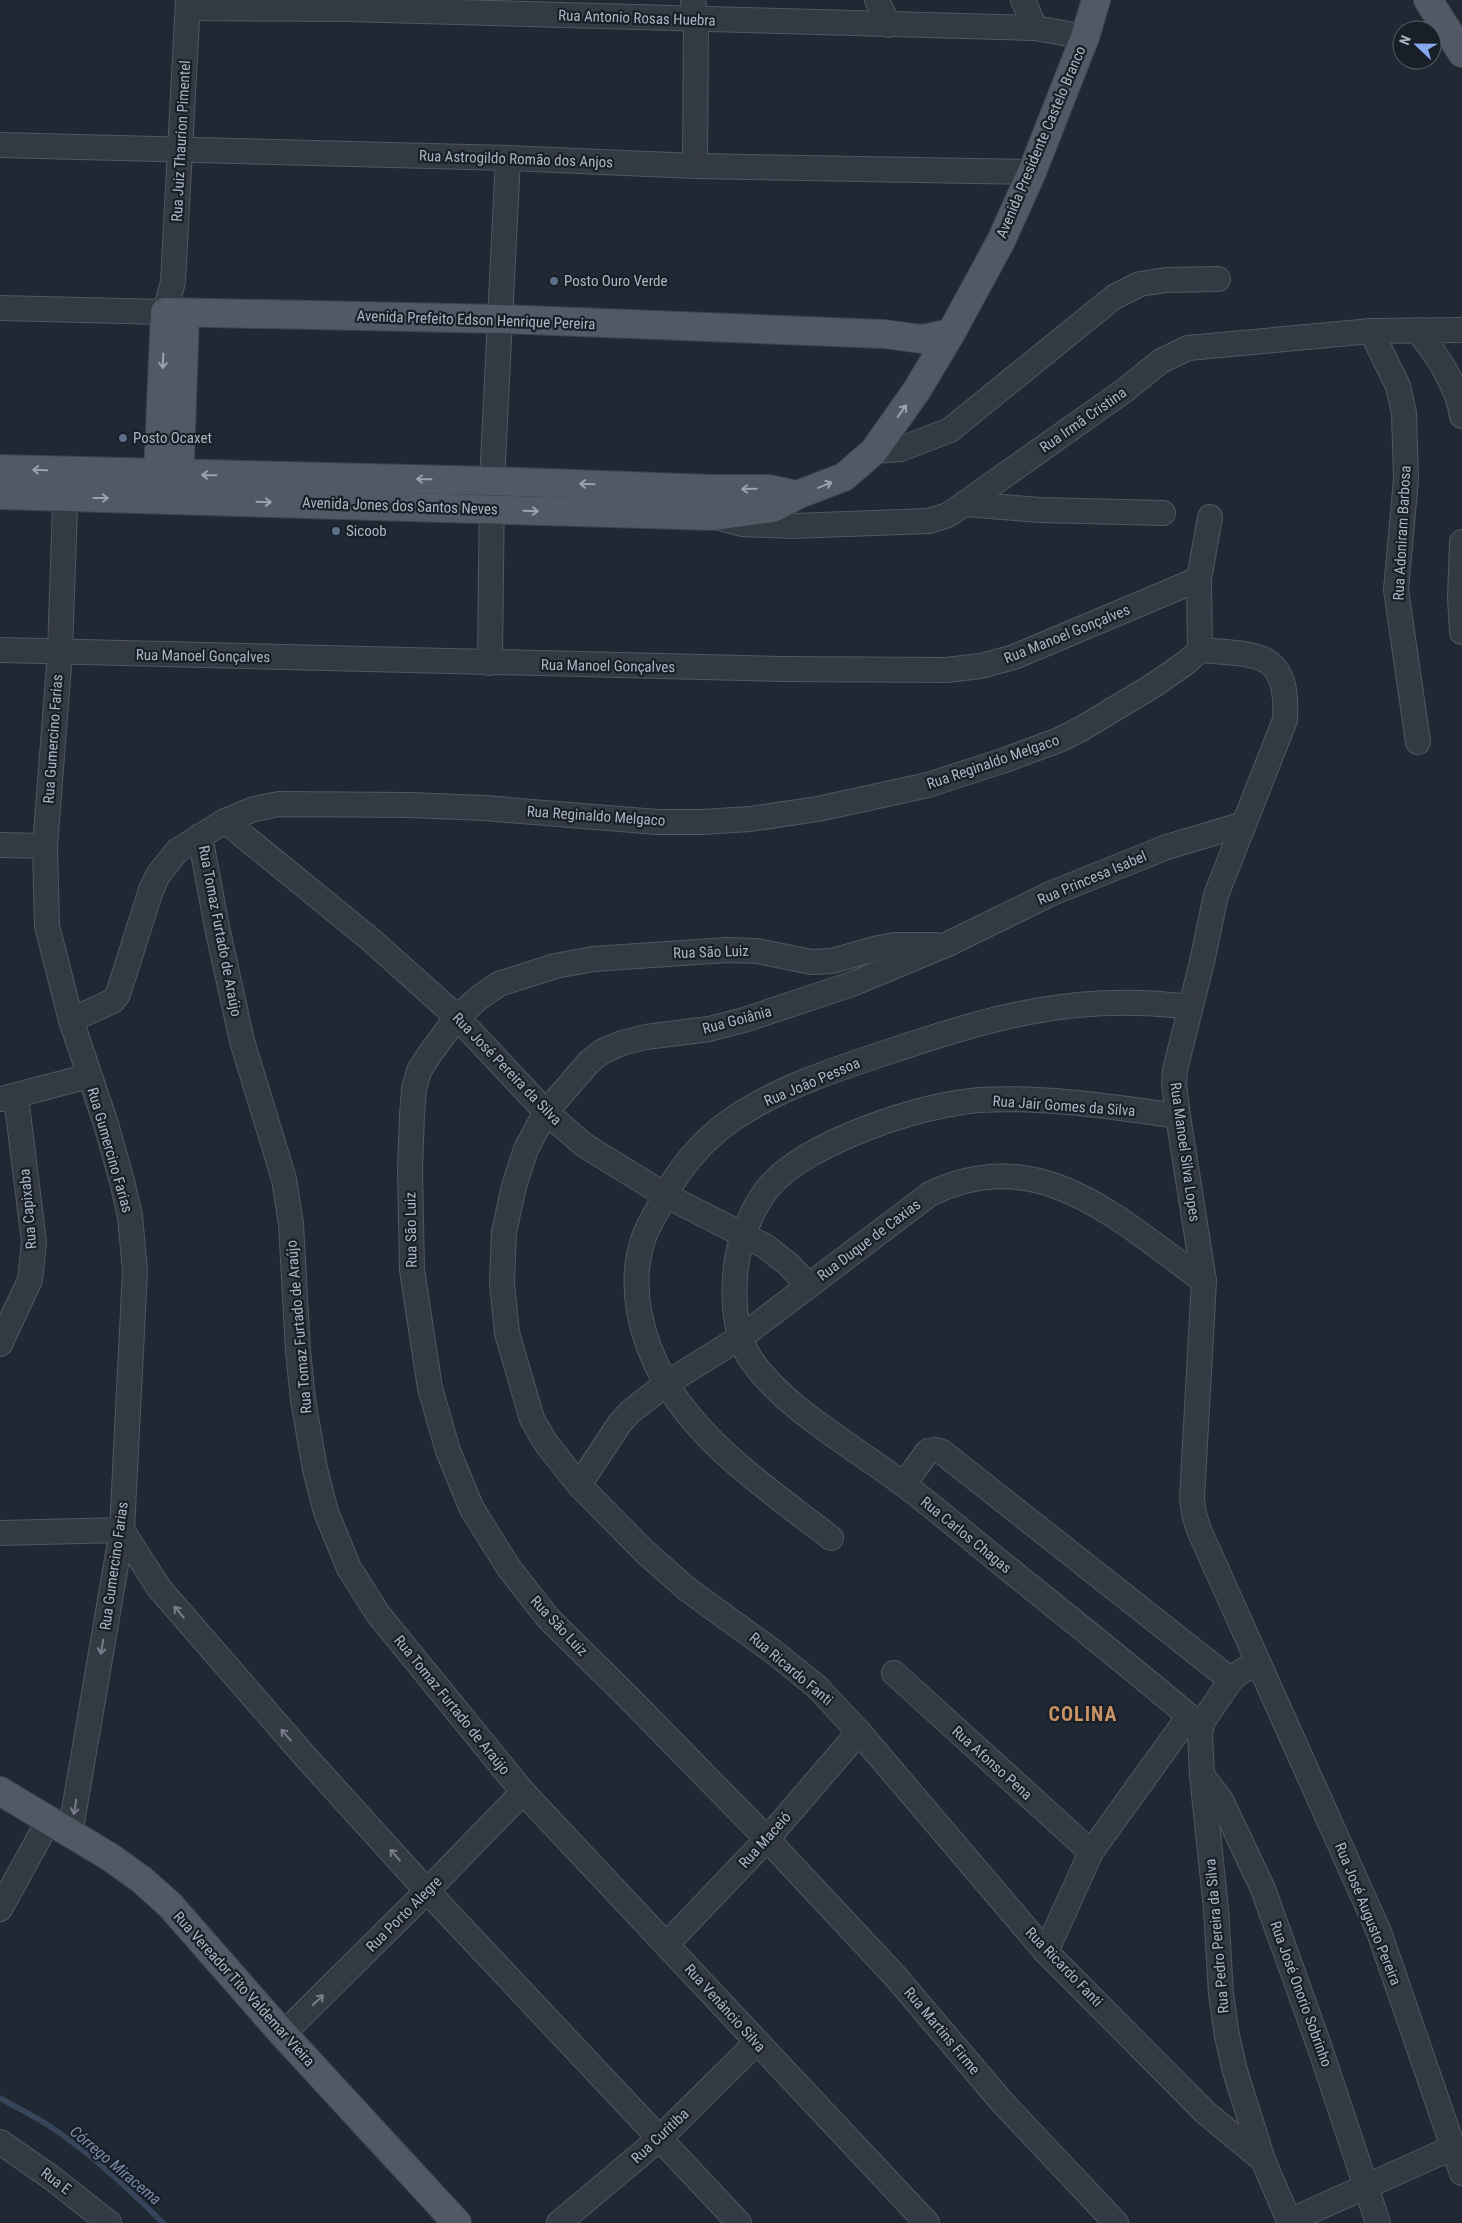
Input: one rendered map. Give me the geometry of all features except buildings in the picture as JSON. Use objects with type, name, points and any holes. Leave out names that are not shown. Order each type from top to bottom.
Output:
[{"type":"main road","name":"Avenida Presidente Castelo Branco","points":[[950,335],[1001,240],[1032,172],[1085,37],[1096,0]]},
{"type":"main road","points":[[1428,0],[1462,53]]},
{"type":"main road","points":[[884,334],[918,328],[939,319],[957,304],[981,277]]},
{"type":"main road","name":"Avenida Prefeito Edson Henrique Pereira","points":[[175,313],[500,319],[884,334],[922,339],[950,335]]},
{"type":"main road","name":"Rua Juiz Thaurion Pimentel","points":[[169,486],[175,313]]},
{"type":"main road","name":"Avenida Jones dos Santos Neves","points":[[0,495],[65,498],[169,486],[492,481],[773,508],[797,495],[844,476],[874,451],[917,390],[950,335]]},
{"type":"main road","name":"Avenida Jones dos Santos Neves","points":[[0,469],[66,471],[169,486],[491,510],[711,503]]},
{"type":"main road","name":"Rua Vereador Tito Valdemar Vieira","points":[[0,1791],[110,1857],[142,1880],[170,1905],[283,2034],[457,2223]]},
{"type":"street","points":[[877,0],[888,25]]},
{"type":"street","points":[[1023,0],[1035,28]]},
{"type":"street","name":"Rua Antonio Rosas Huebra","points":[[188,4],[695,10],[888,25],[1035,28],[1085,37]]},
{"type":"street","name":"Rua Juiz Thaurion Pimentel","points":[[175,313],[174,282],[188,4]]},
{"type":"street","points":[[695,10],[695,166]]},
{"type":"street","name":"Rua Astrogildo Romão dos Anjos","points":[[0,145],[180,148],[695,166],[1032,172]]},
{"type":"street","points":[[490,663],[492,481],[508,158]]},
{"type":"street","points":[[874,451],[901,449],[950,430],[1114,296],[1140,284],[1166,280],[1218,279]]},
{"type":"street","name":"Avenida Prefeito Edson Henrique Pereira","points":[[0,308],[175,313]]},
{"type":"street","points":[[1417,330],[1437,354],[1451,382],[1462,416]]},
{"type":"street","name":"Rua Irmã Cristina","points":[[711,503],[742,524],[752,525],[872,524],[929,521],[948,515],[1125,390],[1161,361],[1188,348],[1371,331],[1462,330]]},
{"type":"street","name":"Rua Adoniram Barbosa","points":[[1371,331],[1398,386],[1404,413],[1406,479],[1396,590],[1418,742]]},
{"type":"street","name":"Rua Gumercino Farias","points":[[0,1909],[60,1827],[122,1530],[134,1271],[130,1216],[122,1180],[106,1124],[71,1020],[47,926],[45,846],[60,652],[66,471]]},
{"type":"street","points":[[964,504],[1040,510],[1163,513]]},
{"type":"street","points":[[1200,650],[1199,579],[1210,517]]},
{"type":"street","points":[[1462,542],[1460,598],[1462,632]]},
{"type":"street","name":"Rua Manoel Gonçalves","points":[[0,650],[781,670],[946,670],[981,666],[1014,657],[1199,579]]},
{"type":"street","name":"Rua Reginaldo Melgaco","points":[[71,1020],[113,1001],[118,994],[139,925],[158,875],[177,852],[225,821],[254,809],[279,804],[410,805],[484,808],[657,822],[750,820],[818,809],[928,785],[1059,740],[1104,716],[1154,685],[1187,662],[1200,650]]},
{"type":"street","name":"Rua Manoel Silva Lopes","points":[[1200,650],[1248,655],[1264,660],[1277,669],[1284,682],[1286,699],[1286,720],[1216,895],[1202,962],[1174,1070],[1178,1116],[1204,1281],[1192,1498],[1194,1514],[1199,1530],[1258,1662]]},
{"type":"street","name":"Rua José Pereira da Silva","points":[[225,821],[370,939],[457,1018],[546,1112],[584,1145],[665,1194],[777,1254],[809,1286]]},
{"type":"street","name":"Rua Princesa Isabel","points":[[946,945],[1050,894],[1167,847],[1244,824]]},
{"type":"street","name":"Rua Tomaz Furtado de Araújo","points":[[200,836],[217,927],[242,1041],[284,1179],[291,1224],[298,1351],[303,1400],[315,1469],[326,1512],[349,1568],[378,1614],[523,1792]]},
{"type":"street","points":[[0,845],[45,846]]},
{"type":"street","name":"Rua São Luiz","points":[[767,1840],[548,1618],[509,1568],[472,1508],[448,1451],[430,1388],[412,1270],[410,1168],[413,1098],[419,1072],[429,1055],[457,1018],[480,997],[499,984],[555,966],[593,960],[726,950],[757,950],[811,962],[832,961],[895,945],[946,945]]},
{"type":"street","name":"Rua Goiânia","points":[[546,1112],[589,1062],[603,1051],[622,1043],[646,1037],[709,1029],[744,1020],[852,984],[946,945]]},
{"type":"street","name":"Rua João Pessoa","points":[[831,1538],[755,1480],[716,1446],[666,1383],[649,1348],[640,1322],[638,1265],[644,1237],[665,1194],[680,1170],[697,1148],[731,1120],[775,1094],[867,1059],[967,1026],[1047,1008],[1115,1001],[1154,1002],[1190,1007]]},
{"type":"street","points":[[8,1098],[89,1076]]},
{"type":"street","name":"Rua Capixaba","points":[[0,1344],[30,1280],[34,1242],[8,1098]]},
{"type":"street","name":"Rua Jair Gomes da Silva","points":[[741,1337],[734,1278],[736,1260],[743,1235],[767,1189],[782,1174],[808,1155],[892,1120],[942,1105],[981,1100],[1093,1104],[1178,1116]]},
{"type":"street","name":"Rua Ricardo Fanti","points":[[546,1112],[526,1149],[514,1186],[504,1232],[502,1283],[507,1333],[522,1390],[532,1419],[546,1443],[580,1485],[644,1552],[687,1589],[776,1653],[816,1687],[859,1732],[1046,1952],[1206,2113],[1263,2160]]},
{"type":"street","name":"Rua Duque de Caxias","points":[[580,1485],[620,1423],[666,1383],[741,1337],[930,1194],[970,1179],[997,1175],[1016,1176],[1045,1183],[1087,1198],[1204,1281]]},
{"type":"street","name":"Rua Carlos Chagas","points":[[741,1337],[748,1353],[774,1387],[810,1418],[904,1484],[1195,1721]]},
{"type":"street","points":[[904,1484],[928,1451],[942,1452],[1231,1680]]},
{"type":"street","points":[[0,1533],[122,1530],[159,1588],[180,1614],[427,1891],[738,2223]]},
{"type":"street","points":[[1046,1952],[1091,1852],[1195,1721],[1231,1680],[1258,1662]]},
{"type":"street","name":"Rua José Augusto Pereira","points":[[1258,1662],[1378,1932],[1462,2173]]},
{"type":"street","name":"Rua Afonso Pena","points":[[894,1672],[1091,1852]]},
{"type":"street","name":"Rua Pedro Pereira da Silva","points":[[1195,1721],[1216,1909],[1221,1994],[1235,2071],[1263,2160],[1290,2222]]},
{"type":"street","name":"Rua Maceió","points":[[666,1944],[767,1840],[859,1732]]},
{"type":"street","name":"Rua José Onorio Sobrinho","points":[[1202,1775],[1212,1785],[1221,1800],[1263,1889],[1321,2051],[1378,2223]]},
{"type":"street","name":"Rua Porto Alegre","points":[[283,2034],[427,1891],[523,1792]]},
{"type":"street","name":"Rua Venâncio Silva","points":[[523,1792],[756,2043],[927,2223]]},
{"type":"street","name":"Rua Martins Firme","points":[[767,1840],[895,1976],[1002,2102],[1116,2223]]},
{"type":"street","name":"Rua Curitiba","points":[[559,2223],[659,2139],[756,2043]]},
{"type":"street","name":"Rua E","points":[[0,2142],[52,2178],[110,2223]]},
{"type":"street","points":[[1290,2222],[1454,2148]]},
{"type":"waterway","name":"Córrego Miracema","points":[[0,2098],[48,2125],[78,2147],[122,2184],[163,2223]]},
{"type":"place","name":"Posto Ouro Verde","points":[[554,281]]},
{"type":"place","name":"Posto Ocaxet","points":[[123,438]]},
{"type":"place","name":"Sicoob","points":[[336,531]]},
{"type":"district","name":"COLINA","points":[[1083,1714]]}]
